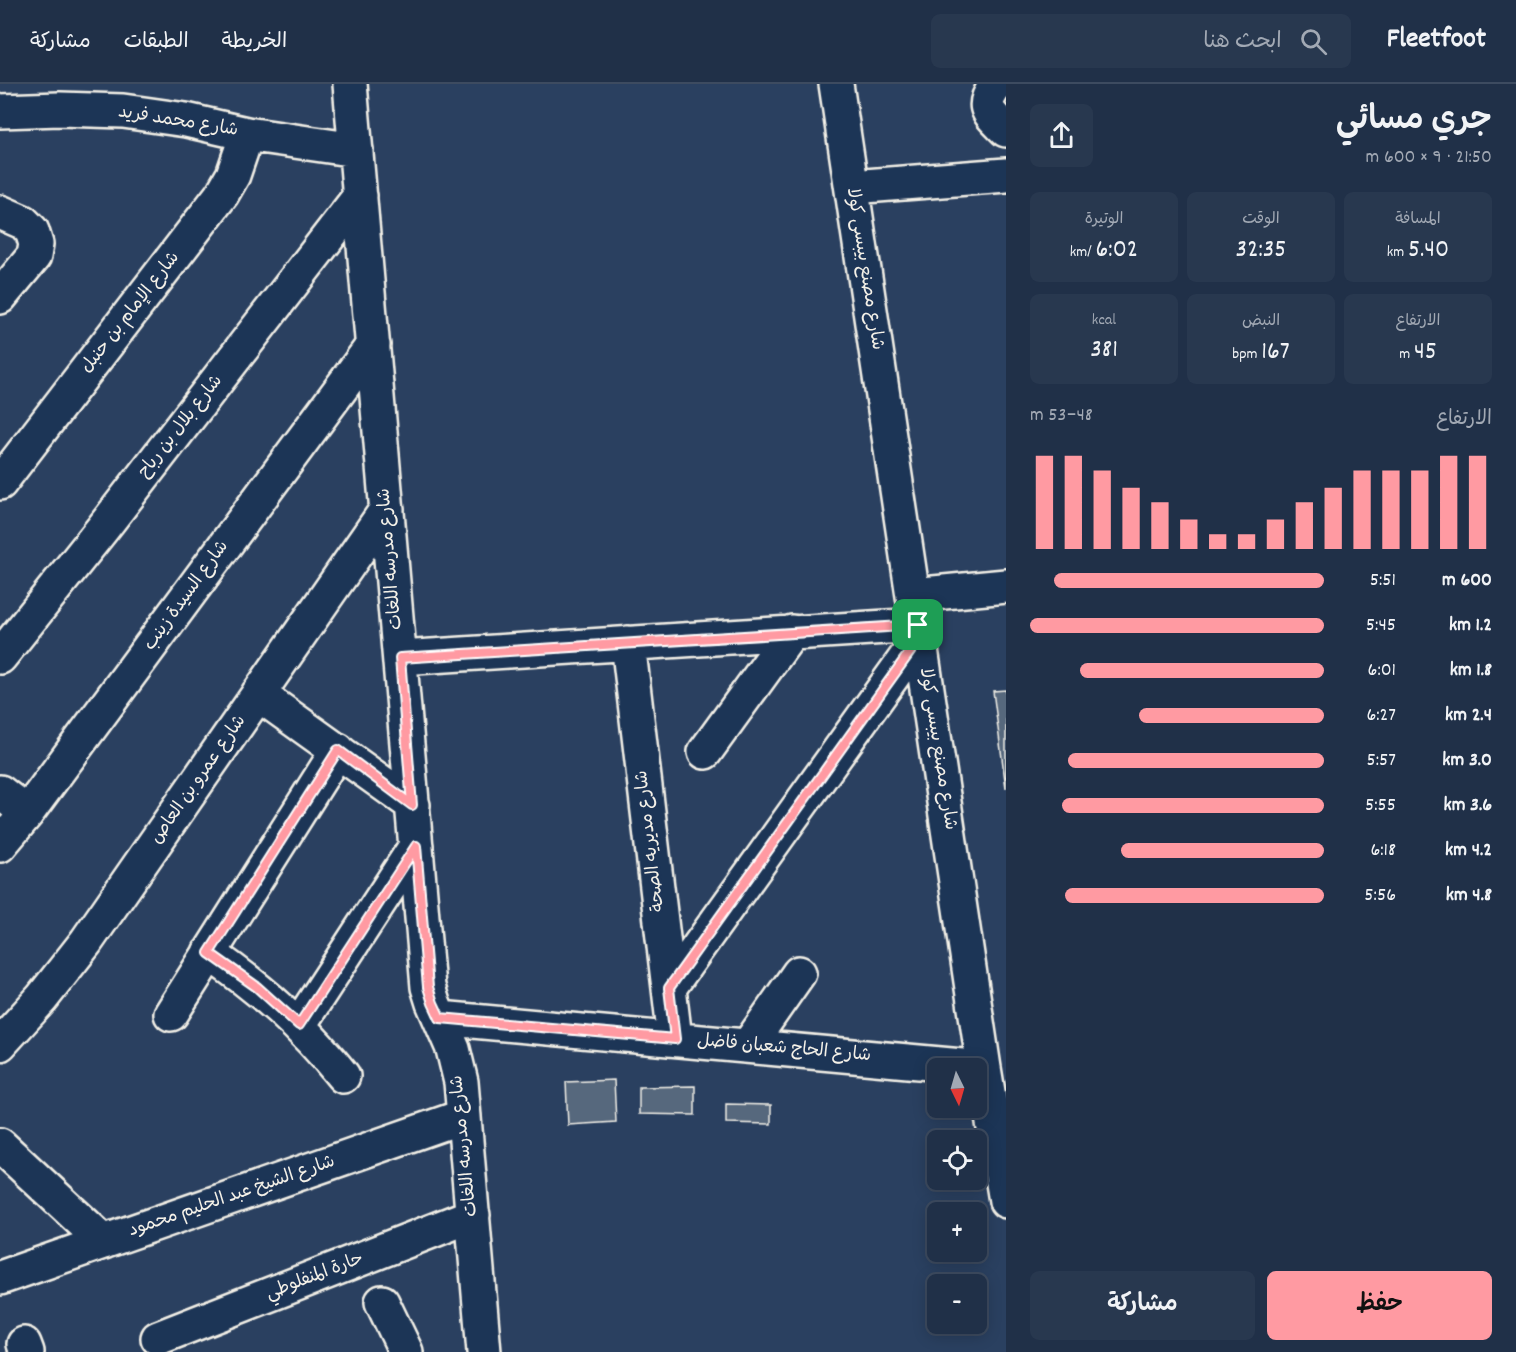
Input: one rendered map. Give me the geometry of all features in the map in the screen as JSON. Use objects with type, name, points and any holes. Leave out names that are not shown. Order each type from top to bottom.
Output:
[{"type":"street","points":[[0,101],[6,84]]},
{"type":"street","name":"شارع مدرسه اللغات","points":[[350,84],[428,987],[453,1049],[461,1082],[484,1352]]},
{"type":"street","name":"شارع مصنع بيبسى كولا","points":[[836,84],[983,1058]]},
{"type":"street","points":[[997,84],[986,100],[987,109],[1006,130]]},
{"type":"street","name":"شارع محمد فريد","points":[[0,111],[60,109],[123,111],[186,120],[247,134],[356,150]]},
{"type":"street","name":"شارع الإمام بن حنبل","points":[[0,483],[222,195],[237,165],[247,134]]},
{"type":"street","points":[[852,187],[1006,175]]},
{"type":"street","name":"شارع بلال بن رباح","points":[[0,657],[360,196]]},
{"type":"street","points":[[0,212],[23,222],[32,231],[36,244],[34,256],[0,297]]},
{"type":"street","name":"شارع السيدة زينب","points":[[0,844],[27,813],[373,345]]},
{"type":"street","name":"شارع عمرو بن العاص","points":[[0,1044],[42,998],[86,942],[387,509]]},
{"type":"street","points":[[400,658],[792,632],[917,619],[1006,586]]},
{"type":"street","points":[[669,988],[917,619]]},
{"type":"street","points":[[705,752],[792,632]]},
{"type":"street","name":"شارع مديريه الصحة","points":[[628,643],[675,1039]]},
{"type":"street","points":[[258,694],[412,805]]},
{"type":"street","points":[[171,1014],[338,750]]},
{"type":"street","points":[[0,792],[27,813]]},
{"type":"street","points":[[299,1025],[416,846]]},
{"type":"street","points":[[209,953],[257,987],[299,1025],[343,1076]]},
{"type":"street","points":[[748,1046],[799,973]]},
{"type":"street","name":"شارع الحاج شعبان فاضل","points":[[440,1018],[927,1063]]},
{"type":"street","name":"شارع مصنع بيبسى كولا","points":[[987,1086],[1006,1201]]},
{"type":"street","name":"شارع الشيخ عبد الحليم محمود","points":[[0,1278],[464,1116]]},
{"type":"street","points":[[0,1145],[104,1242]]},
{"type":"street","name":"حارة المنفلوطي","points":[[158,1338],[473,1215]]},
{"type":"street","points":[[382,1302],[406,1352]]},
{"type":"building","points":[[1006,690],[1006,788],[993,691]]},
{"type":"building","points":[[614,1080],[616,1122],[568,1125],[566,1082]]},
{"type":"building","points":[[695,1086],[695,1115],[639,1114],[639,1087]]},
{"type":"building","points":[[726,1104],[771,1105],[771,1124],[726,1123]]},
{"type":"route","points":[[918,625],[920,638],[669,988],[675,1039],[440,1018],[428,987],[416,846],[299,1025],[257,987],[209,953],[338,750],[412,805],[400,658],[918,625]]}]
